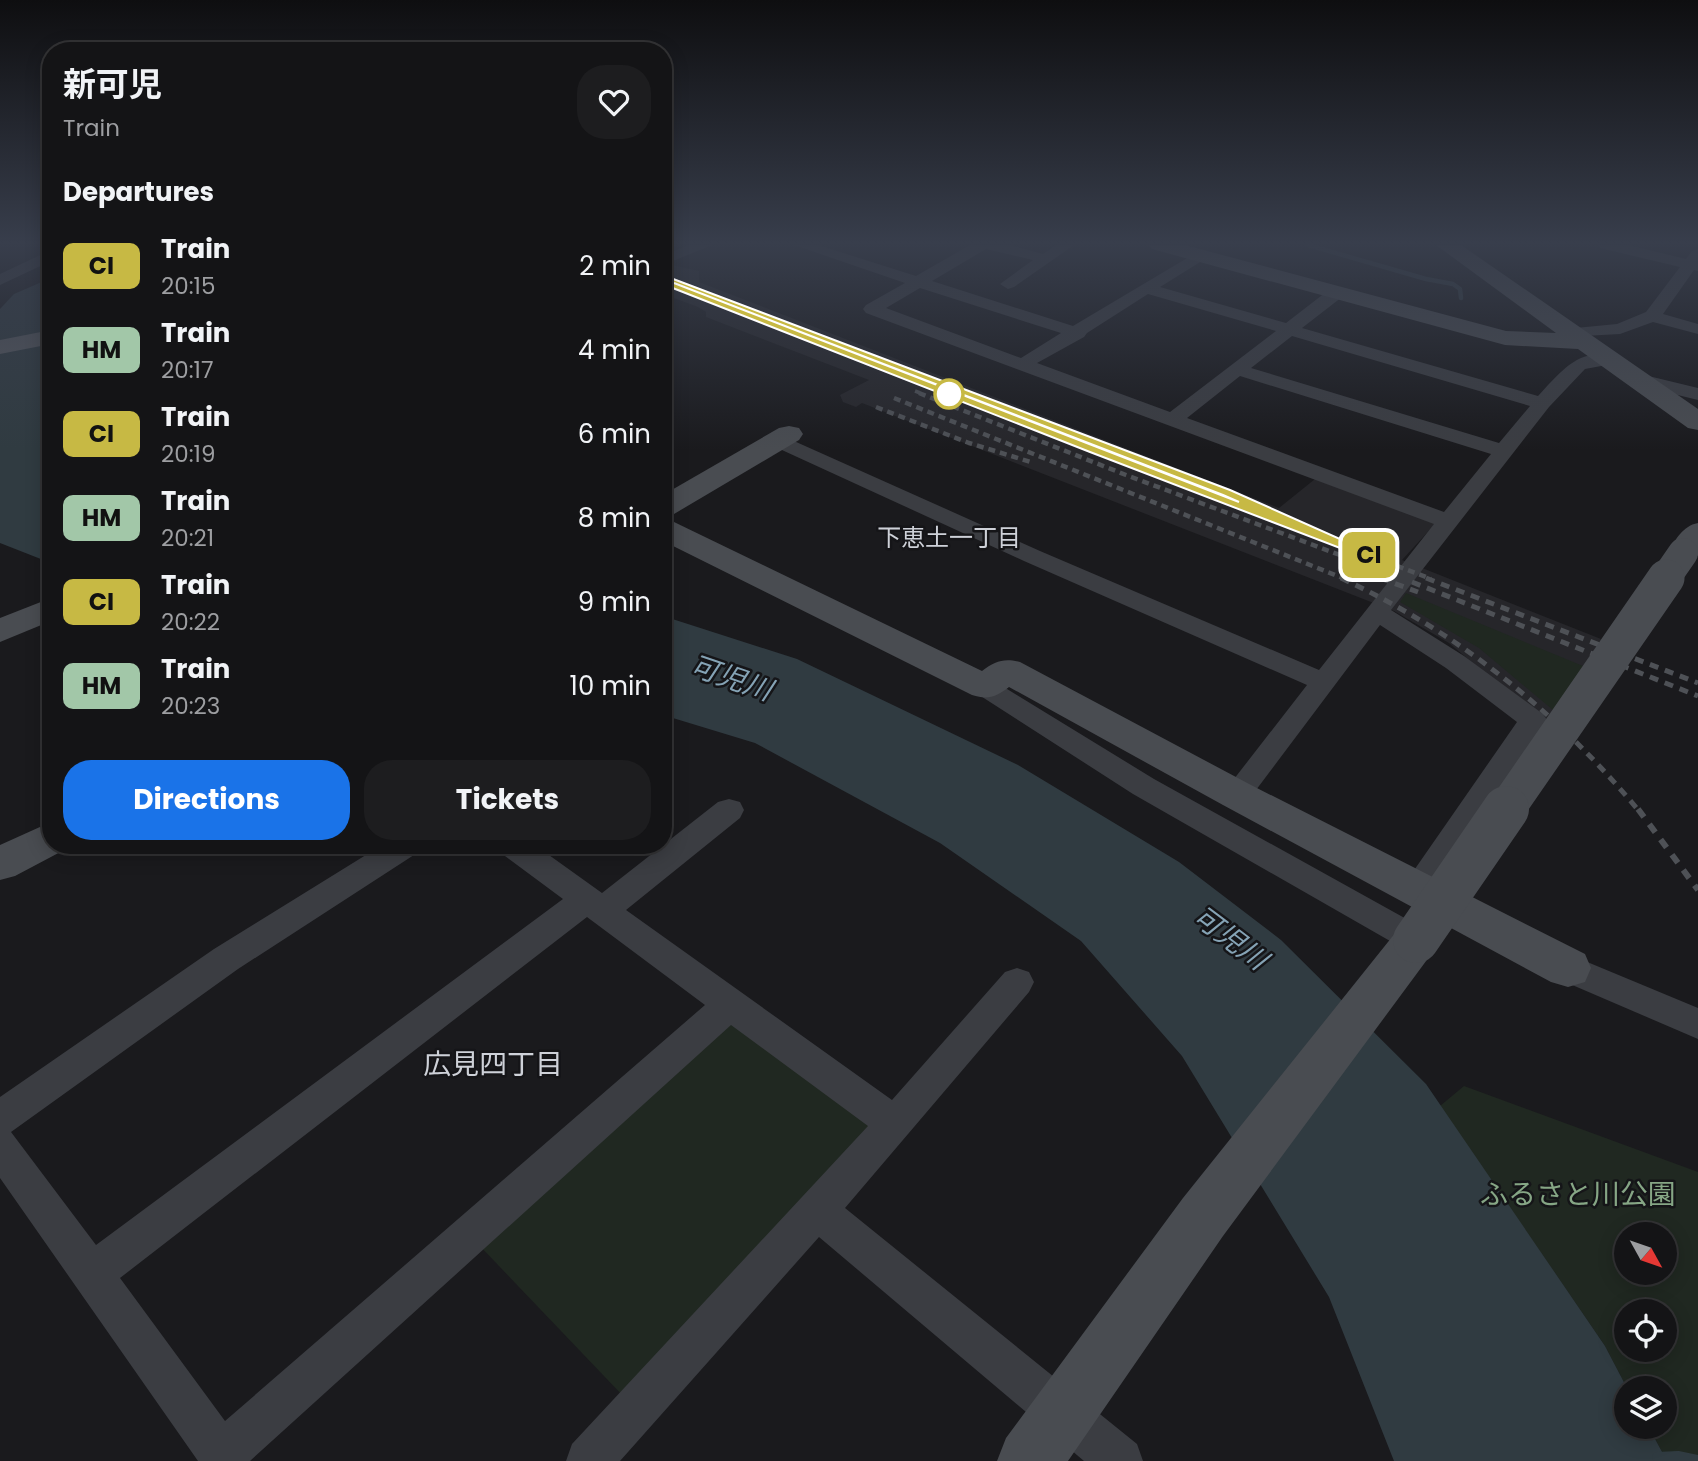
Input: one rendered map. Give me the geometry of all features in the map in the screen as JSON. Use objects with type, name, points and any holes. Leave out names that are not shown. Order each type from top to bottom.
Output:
[{"type":"main road","points":[[0,347],[42,339]]},
{"type":"street","points":[[884,313],[1026,363],[1448,521]]},
{"type":"street","points":[[1018,313],[1078,333]]},
{"type":"street","points":[[1026,363],[1110,313]]},
{"type":"street","points":[[1232,313],[1542,403]]},
{"type":"street","points":[[1174,419],[1311,313]]},
{"type":"street","points":[[1412,313],[1505,338],[1576,337],[1620,329],[1654,313]]},
{"type":"street","points":[[1542,313],[1698,422]]},
{"type":"street","points":[[1652,316],[1698,329]]},
{"type":"street","points":[[1237,795],[1322,681],[1542,403],[1579,363],[1606,360]]},
{"type":"street","points":[[1239,370],[1504,451]]},
{"type":"street","points":[[1632,378],[1698,394]]},
{"type":"street","points":[[672,503],[783,437],[1045,561],[1322,681]]},
{"type":"street","points":[[672,533],[985,687],[1039,724],[1416,940]]},
{"type":"street","points":[[1028,1461],[1203,1217],[1416,940],[1691,543]]},
{"type":"street","points":[[0,631],[42,612]]},
{"type":"street","points":[[1377,612],[1455,662],[1533,720],[1417,889]]},
{"type":"street","points":[[985,687],[1007,670],[1237,795],[1568,968],[1698,1024]]},
{"type":"street","points":[[672,850],[729,810]]},
{"type":"street","points":[[0,864],[42,843]]},
{"type":"street","points":[[0,1119],[226,959],[392,854]]},
{"type":"street","points":[[524,854],[895,1124]]},
{"type":"street","points":[[93,1273],[666,854]]},
{"type":"street","points":[[589,1461],[895,1124],[1017,982]]},
{"type":"street","points":[[0,1146],[224,1458],[730,1004]]},
{"type":"street","points":[[817,1210],[1120,1461]]},
{"type":"shaded area","points":[[706,313],[779,313],[1279,508],[1315,479],[1436,523],[1402,560],[1601,639],[1546,725],[1449,643],[1394,611],[862,403],[856,407],[843,402],[840,395],[869,380],[706,317]]},
{"type":"green space","points":[[1406,593],[1583,666],[1553,710],[1479,648],[1400,602]]},
{"type":"green space","points":[[730,1018],[873,1124],[625,1398],[477,1243]]},
{"type":"green space","name":"ふるさと川公園","points":[[1464,1086],[1698,1172],[1698,1461],[1667,1461],[1655,1439],[1677,1439],[1677,1376],[1621,1376],[1605,1346],[1440,1106]]},
{"type":"water","points":[[0,313],[42,313],[42,559],[0,543]]},
{"type":"water","name":"可児川","points":[[672,619],[797,659],[1018,765],[1179,862],[1281,940],[1426,1084],[1605,1346],[1621,1376],[1614,1376],[1614,1439],[1655,1439],[1667,1461],[1394,1461],[1329,1297],[1182,1056],[1081,941],[940,843],[755,743],[672,718]]},
{"type":"waterway","points":[[1657,1457],[1678,1456],[1698,1460]]},
{"type":"railway","points":[[744,313],[953,394]]},
{"type":"railway","points":[[915,391],[923,394]]},
{"type":"railway","points":[[919,393],[1126,475],[1356,561]]},
{"type":"railway","points":[[949,393],[1431,579]]},
{"type":"railway","points":[[894,398],[1345,579]]},
{"type":"railway","points":[[876,407],[969,443],[1034,463]]},
{"type":"railway","points":[[1365,572],[1385,579]]},
{"type":"railway","points":[[1341,578],[1426,624],[1503,678],[1574,740],[1639,811]]},
{"type":"railway","points":[[1380,578],[1418,592]]},
{"type":"railway","points":[[1426,578],[1698,683]]},
{"type":"railway","points":[[1412,582],[1698,696]]},
{"type":"railway","points":[[1638,809],[1698,890]]},
{"type":"train","name":"CI","points":[[743,313],[1370,555],[1226,492],[759,313]]},
{"type":"district","name":"下恵土一丁目","points":[[949,537]]},
{"type":"district","name":"広見四丁目","points":[[493,1064]]}]
